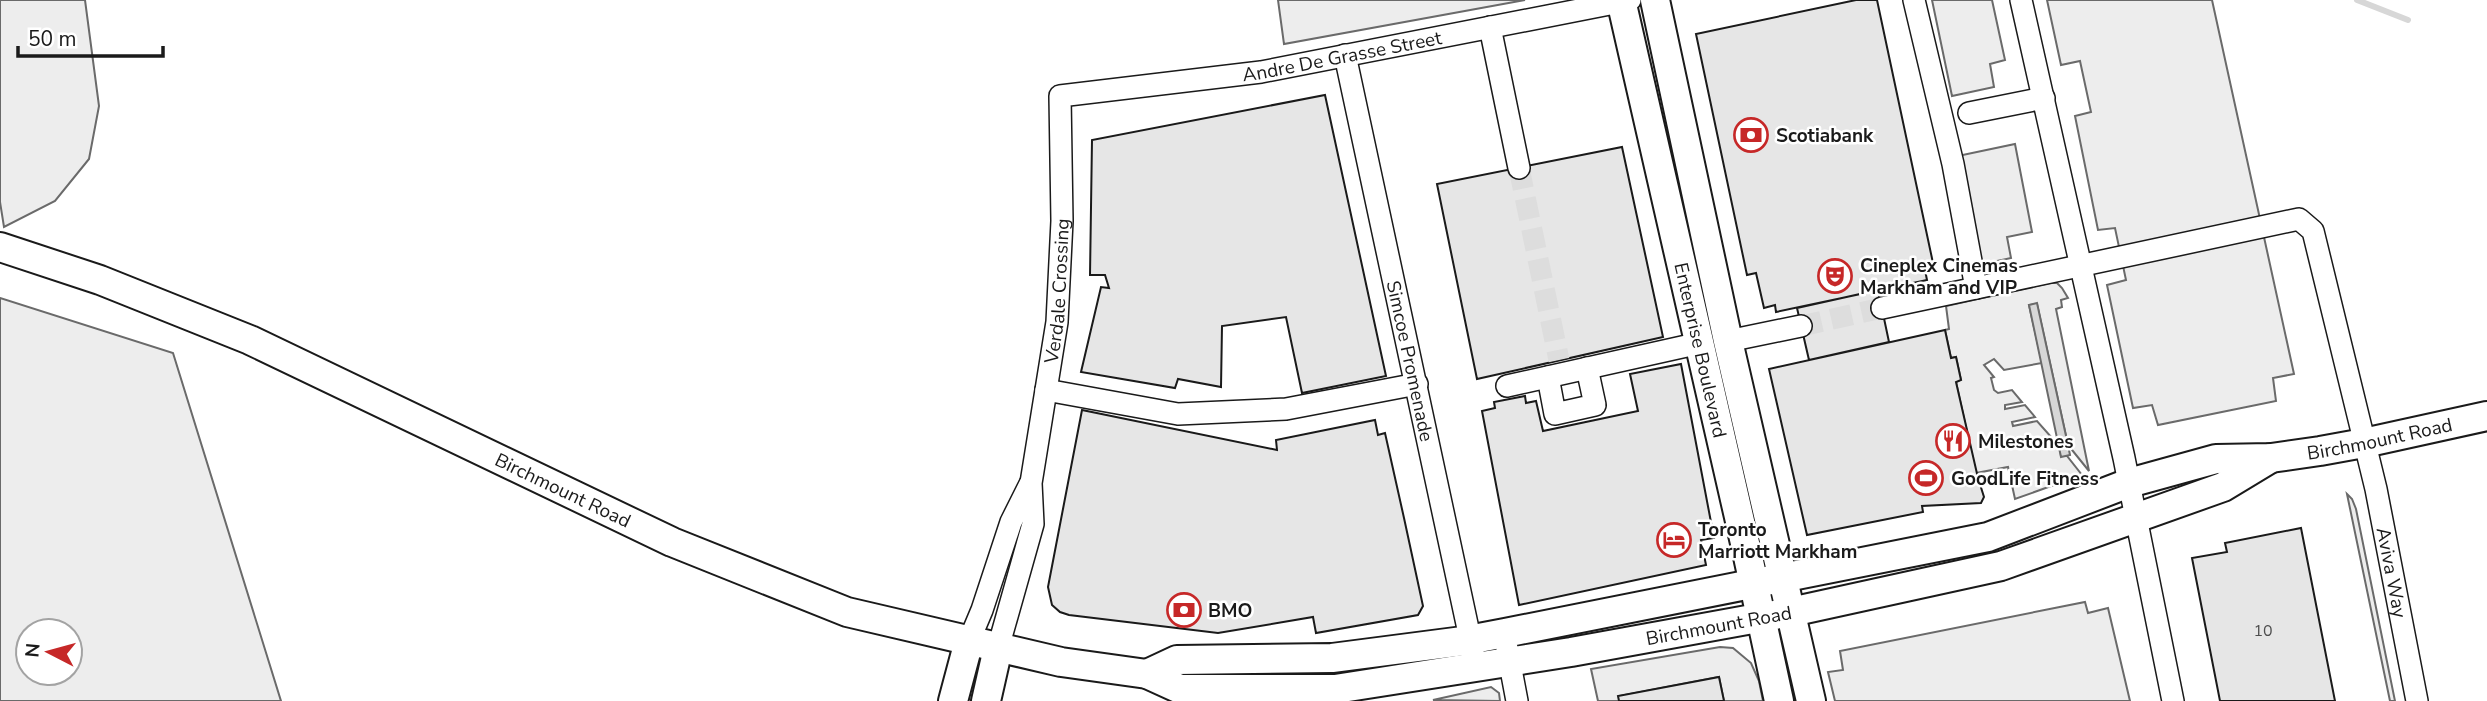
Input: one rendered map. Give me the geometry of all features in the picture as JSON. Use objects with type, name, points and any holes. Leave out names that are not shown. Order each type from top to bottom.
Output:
[{"type":"main road","name":"Enterprise Boulevard","points":[[1656,0],[1728,341],[1811,701]]},
{"type":"main road","name":"Enterprise Boulevard","points":[[1624,1],[1779,701]]},
{"type":"main road","name":"Birchmount Road","points":[[0,247],[100,280],[250,340],[672,542],[847,612],[1060,662],[1147,674],[1180,689],[1335,689],[1510,663],[1791,612],[2001,566],[2223,487],[2271,458]]},
{"type":"main road","name":"Birchmount Road","points":[[1147,674],[1177,660],[1332,658],[1470,640],[1988,537],[2129,483],[2216,459],[2271,458],[2364,443],[2487,416]]},
{"type":"main road","name":"Verdale Crossing","points":[[953,701],[969,641]]},
{"type":"main road","name":"Verdale Crossing","points":[[986,701],[998,648]]},
{"type":"street","points":[[1914,0],[1953,164],[1976,288]]},
{"type":"street","points":[[2021,0],[2129,483],[2173,701]]},
{"type":"street","name":"Andre De Grasse Street","points":[[1060,96],[1261,72],[1624,1]]},
{"type":"street","points":[[1490,27],[1519,168]]},
{"type":"street","name":"Simcoe Promenade","points":[[1345,55],[1478,668]]},
{"type":"street","name":"Verdale Crossing","points":[[998,648],[1033,524],[1031,482],[1057,322],[1062,221],[1060,96]]},
{"type":"street","points":[[1969,113],[2043,99]]},
{"type":"street","name":"Aviva Way","points":[[2080,266],[2299,219],[2313,232],[2376,489],[2417,701]]},
{"type":"street","points":[[1882,308],[2080,266]]},
{"type":"street","points":[[1728,341],[1801,326]]},
{"type":"street","points":[[1507,386],[1556,370],[1587,368],[1700,343]]},
{"type":"street","points":[[1556,370],[1555,414],[1595,405],[1587,368]]},
{"type":"street","points":[[1046,390],[1178,414],[1286,409],[1417,384]]},
{"type":"street","name":"Verdale Crossing","points":[[969,641],[1011,522],[1031,482]]},
{"type":"street","points":[[1505,633],[1517,701]]},
{"type":"shaded area","points":[[0,0],[85,0],[99,106],[89,159],[55,201],[4,227],[0,202]]},
{"type":"shaded area","points":[[1278,0],[1525,0],[1284,44]]},
{"type":"shaded area","points":[[1932,0],[1992,0],[2005,60],[1990,64],[1994,87],[1952,96]]},
{"type":"shaded area","points":[[2047,0],[2212,0],[2294,374],[2273,378],[2276,401],[2158,425],[2152,405],[2133,408],[2107,285],[2126,280],[2115,228],[2098,230],[2075,116],[2091,112],[2080,61],[2061,65]]},
{"type":"shaded area","points":[[2015,144],[2032,232],[2007,237],[2011,258],[1974,266],[1953,157]]},
{"type":"shaded area","points":[[2057,283],[2068,298],[2061,300],[2062,307],[2056,309],[2089,471],[2068,445],[2037,304],[2029,305],[2042,363],[2004,370],[1994,359],[1984,365],[1994,377],[1991,378],[1994,390],[1998,393],[2012,390],[2022,402],[2005,405],[2005,409],[2025,405],[2035,417],[2012,422],[2013,426],[2037,421],[2060,447],[2061,456],[2067,456],[2082,475],[2015,499],[2008,467],[1976,473],[1956,382],[1961,380],[1956,357],[1951,358],[1945,330],[1949,329],[1946,306]]},
{"type":"shaded area","points":[[0,298],[173,353],[281,701],[0,701]]},
{"type":"shaded area","points":[[2037,303],[2070,455],[2061,457],[2029,305]]},
{"type":"shaded area","points":[[2347,494],[2356,509],[2395,701],[2390,701]]},
{"type":"shaded area","points":[[2085,602],[2088,613],[2108,608],[2130,701],[1835,701],[1828,672],[1843,670],[1840,651]]},
{"type":"shaded area","points":[[1720,647],[1733,648],[1751,663],[1759,681],[1763,701],[1724,701],[1719,677],[1619,696],[1619,701],[1598,701],[1591,669]]},
{"type":"shaded area","points":[[1491,687],[1499,693],[1500,701],[1433,700]]},
{"type":"building","points":[[1856,0],[1877,0],[1933,263],[1924,265],[1927,280],[1776,312],[1775,305],[1764,308],[1756,273],[1747,275],[1696,34]]},
{"type":"building","points":[[1325,95],[1386,376],[1302,393],[1286,317],[1222,326],[1221,387],[1178,379],[1175,388],[1081,372],[1101,287],[1109,288],[1105,275],[1090,275],[1092,140]]},
{"type":"building","points":[[1622,147],[1663,337],[1477,379],[1437,184]]},
{"type":"building","points":[[1878,290],[1889,342],[1809,360],[1797,308]]},
{"type":"building","points":[[1945,330],[1951,358],[1956,357],[1961,380],[1956,382],[1984,497],[1981,503],[1922,506],[1923,512],[1807,535],[1769,369]]},
{"type":"building","points":[[1681,364],[1714,538],[1701,540],[1706,565],[1519,605],[1482,411],[1495,408],[1494,402],[1525,396],[1526,403],[1536,401],[1543,431],[1638,411],[1630,374]]},
{"type":"building","points":[[1082,410],[1277,450],[1276,440],[1375,420],[1378,435],[1385,433],[1404,518],[1423,606],[1418,615],[1316,633],[1313,617],[1218,633],[1060,612],[1052,605],[1048,587]]},
{"type":"building","points":[[2301,528],[2335,701],[2220,701],[2192,558],[2227,552],[2225,543]]},
{"type":"building","points":[[1719,677],[1724,701],[1619,701],[1618,696]]},
{"type":"waterway","points":[[2357,0],[2408,20]]},
{"type":"tunnel","points":[[1519,168],[1559,360]]},
{"type":"tunnel","points":[[1801,326],[1882,308]]},
{"type":"place","name":"Scotiabank","points":[[1751,135]]},
{"type":"place","name":"Cineplex Cinemas Markham and VIP","points":[[1835,276]]},
{"type":"place","name":"Milestones","points":[[1953,441]]},
{"type":"place","name":"GoodLife Fitness","points":[[1926,478]]},
{"type":"place","name":"Toronto Marriott Markham","points":[[1674,540]]},
{"type":"place","name":"BMO","points":[[1184,610]]}]
